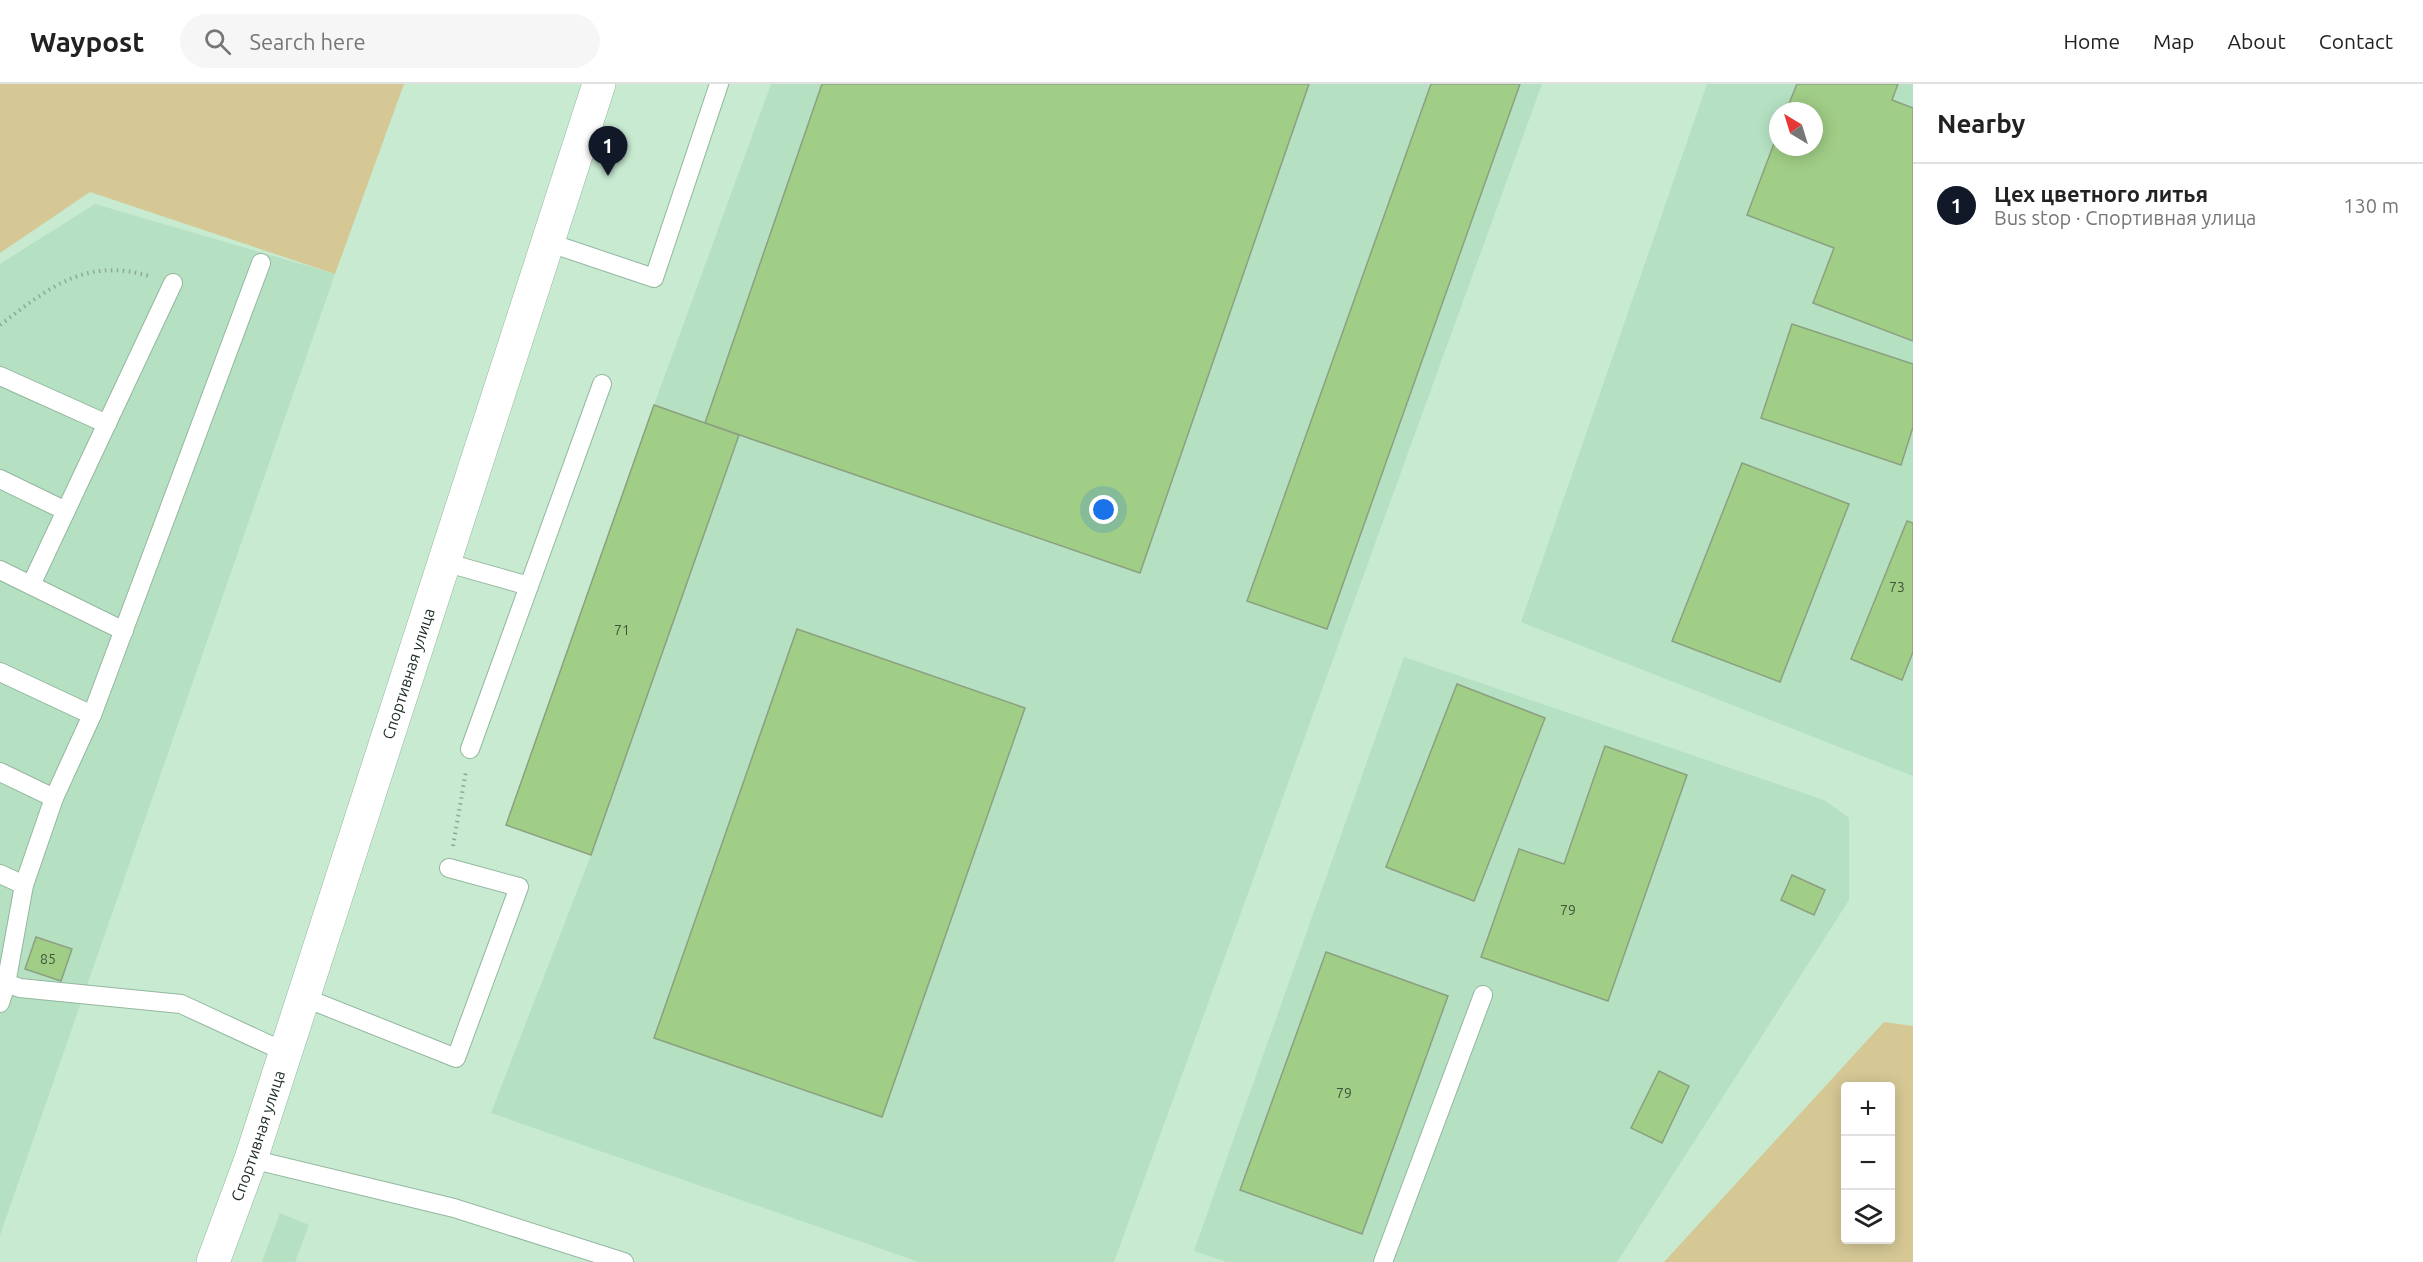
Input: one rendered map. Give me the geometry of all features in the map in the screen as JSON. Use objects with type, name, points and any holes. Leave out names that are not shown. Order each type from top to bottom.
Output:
[{"type":"street","name":"Спортивная улица","points":[[213,1262],[251,1160],[599,84]]},
{"type":"lane","points":[[548,242],[654,278],[719,84]]},
{"type":"lane","points":[[0,1003],[24,885],[54,798],[92,716],[261,263]]},
{"type":"lane","points":[[31,585],[173,283]]},
{"type":"lane","points":[[0,376],[107,424]]},
{"type":"lane","points":[[470,749],[602,384]]},
{"type":"lane","points":[[0,479],[66,511]]},
{"type":"lane","points":[[444,562],[529,586]]},
{"type":"lane","points":[[0,570],[124,631]]},
{"type":"lane","points":[[0,672],[92,716]]},
{"type":"lane","points":[[0,772],[54,798]]},
{"type":"lane","points":[[303,997],[456,1058],[519,887],[449,868]]},
{"type":"lane","points":[[0,874],[24,885]]},
{"type":"lane","points":[[3,982],[20,988],[181,1004],[285,1052]]},
{"type":"lane","points":[[1383,1262],[1483,994]]},
{"type":"lane","points":[[251,1160],[454,1208],[624,1262]]},
{"type":"path","points":[[0,325],[45,291],[92,270],[129,270],[173,283]]},
{"type":"path","points":[[449,868],[470,749]]},
{"type":"shaded area","points":[[0,84],[404,84],[335,274],[90,192],[0,253]]},
{"type":"shaded area","points":[[771,84],[1542,84],[1114,1262],[919,1262],[491,1113],[591,855],[506,825],[654,405]]},
{"type":"shaded area","points":[[1707,84],[1913,84],[1913,776],[1521,622]]},
{"type":"shaded area","points":[[95,204],[335,274],[0,1235],[0,264]]},
{"type":"shaded area","points":[[1404,657],[1824,800],[1849,818],[1849,900],[1617,1262],[1227,1262],[1194,1251]]},
{"type":"shaded area","points":[[1884,1022],[1913,1026],[1913,1262],[1664,1262]]},
{"type":"shaded area","points":[[280,1213],[309,1225],[295,1262],[262,1262]]},
{"type":"building","points":[[822,84],[1309,84],[1140,573],[705,423]]},
{"type":"building","points":[[1431,84],[1520,84],[1327,629],[1247,601]]},
{"type":"building","points":[[1797,84],[1898,84],[1892,100],[1913,108],[1913,341],[1813,303],[1834,248],[1747,215],[1769,156],[1823,156],[1823,102],[1790,102]]},
{"type":"building","points":[[1792,324],[1913,364],[1913,427],[1901,465],[1761,418]]},
{"type":"building","points":[[654,405],[739,435],[591,855],[506,825]]},
{"type":"building","points":[[1742,463],[1849,504],[1780,682],[1672,641]]},
{"type":"building","points":[[1907,521],[1913,523],[1913,652],[1902,680],[1851,659]]},
{"type":"building","points":[[797,629],[1025,708],[882,1117],[654,1038]]},
{"type":"building","points":[[1457,684],[1545,718],[1474,901],[1386,867]]},
{"type":"building","points":[[1605,746],[1687,775],[1608,1001],[1481,957],[1519,849],[1564,864]]},
{"type":"building","points":[[1792,875],[1825,890],[1814,915],[1781,900]]},
{"type":"building","points":[[36,937],[72,949],[61,981],[25,969]]},
{"type":"building","points":[[1326,952],[1448,996],[1362,1234],[1240,1190]]},
{"type":"building","points":[[1659,1071],[1689,1086],[1662,1143],[1631,1128]]},
{"type":"place","name":"Цех цветного литья","points":[[608,176]]}]
